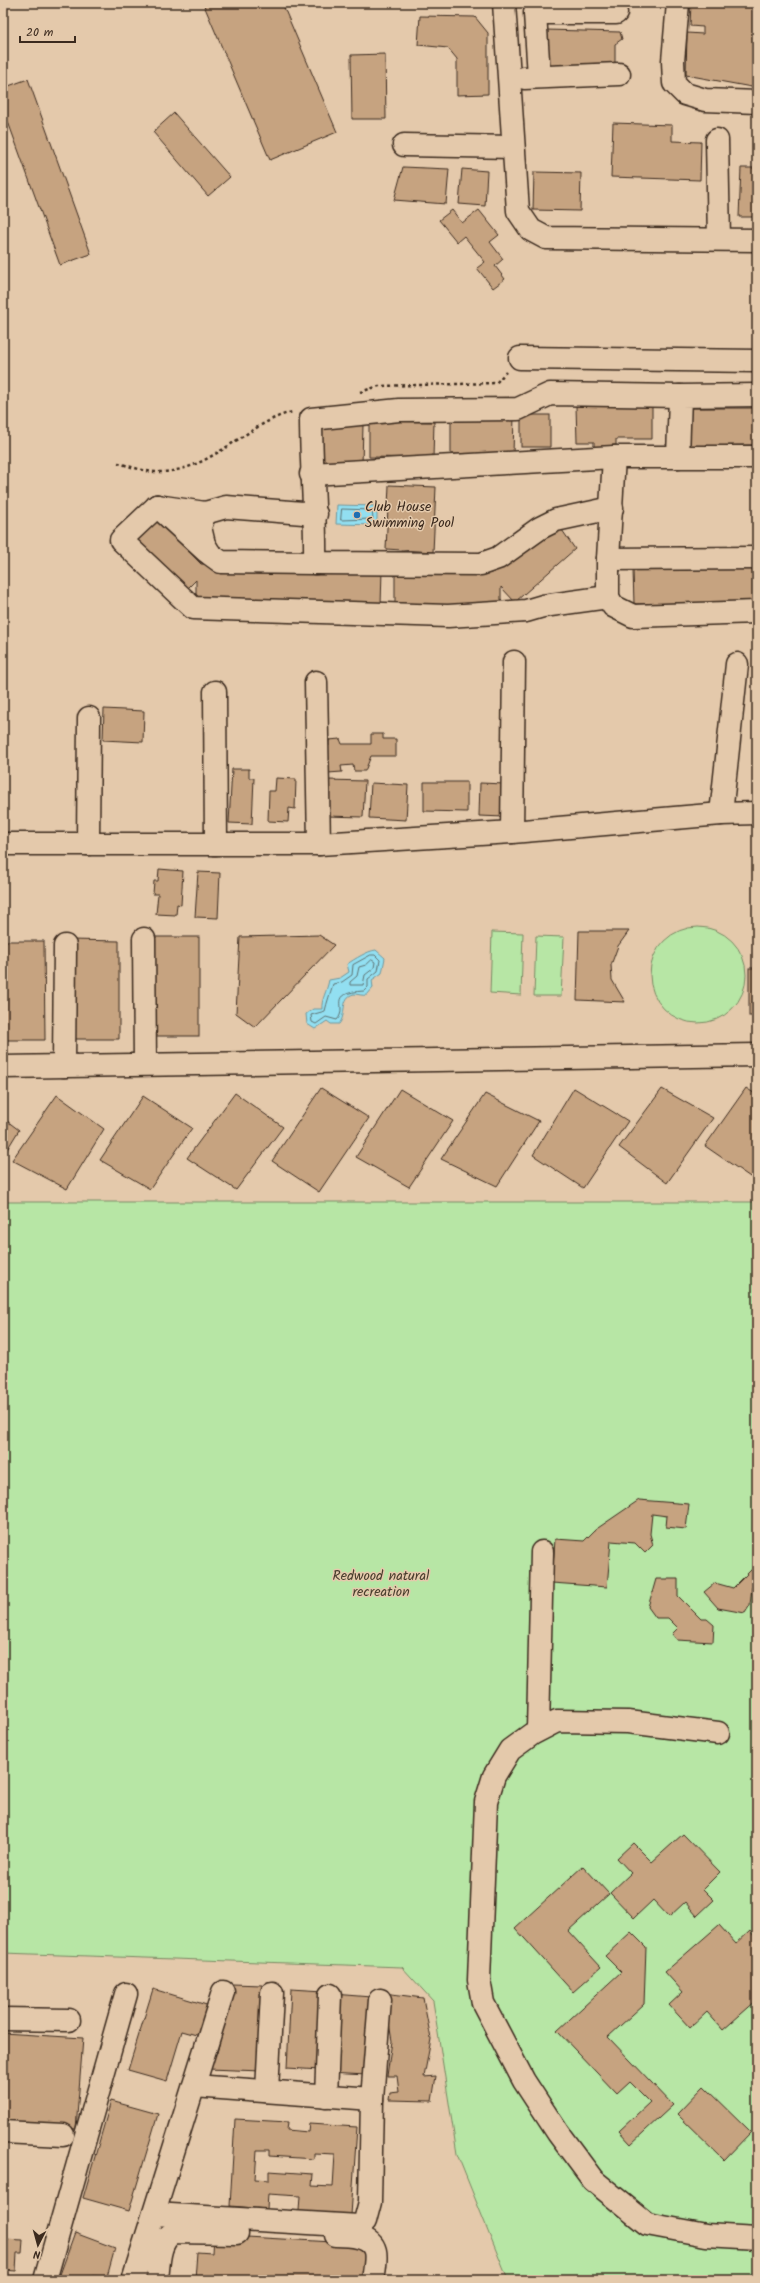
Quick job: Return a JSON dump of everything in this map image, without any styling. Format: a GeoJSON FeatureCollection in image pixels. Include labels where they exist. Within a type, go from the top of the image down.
{"type":"FeatureCollection","features":[{"type":"Feature","properties":{"kind":"street"},"geometry":{"type":"LineString","coordinates":[[504,3],[518,211],[531,230],[546,238],[757,240]]}},
{"type":"Feature","properties":{"kind":"street"},"geometry":{"type":"LineString","coordinates":[[678,3],[673,61],[674,83],[685,94],[705,100],[757,102]]}},
{"type":"Feature","properties":{"kind":"street"},"geometry":{"type":"LineString","coordinates":[[539,76],[536,13],[616,13]]}},
{"type":"Feature","properties":{"kind":"street"},"geometry":{"type":"LineString","coordinates":[[509,79],[539,76],[619,74]]}},
{"type":"Feature","properties":{"kind":"street"},"geometry":{"type":"LineString","coordinates":[[717,140],[719,239]]}},
{"type":"Feature","properties":{"kind":"street"},"geometry":{"type":"LineString","coordinates":[[404,145],[514,147]]}},
{"type":"Feature","properties":{"kind":"street"},"geometry":{"type":"LineString","coordinates":[[520,358],[757,361]]}},
{"type":"Feature","properties":{"kind":"street"},"geometry":{"type":"LineString","coordinates":[[672,360],[676,395],[678,457]]}},
{"type":"Feature","properties":{"kind":"street"},"geometry":{"type":"LineString","coordinates":[[314,563],[316,514],[311,474],[311,418],[399,410],[518,409],[550,394],[757,395]]}},
{"type":"Feature","properties":{"kind":"street"},"geometry":{"type":"LineString","coordinates":[[311,474],[614,457],[757,457]]}},
{"type":"Feature","properties":{"kind":"street"},"geometry":{"type":"LineString","coordinates":[[614,457],[608,559],[608,597],[613,606],[633,616],[757,612]]}},
{"type":"Feature","properties":{"kind":"street"},"geometry":{"type":"LineString","coordinates":[[156,506],[205,513],[226,507],[316,514]]}},
{"type":"Feature","properties":{"kind":"street"},"geometry":{"type":"LineString","coordinates":[[156,506],[221,562],[481,564],[498,558],[540,528],[556,520],[612,508]]}},
{"type":"Feature","properties":{"kind":"street"},"geometry":{"type":"LineString","coordinates":[[156,506],[121,540],[193,608],[448,616],[526,611],[543,606],[608,597]]}},
{"type":"Feature","properties":{"kind":"street"},"geometry":{"type":"LineString","coordinates":[[205,513],[200,528],[204,544],[209,553]]}},
{"type":"Feature","properties":{"kind":"street"},"geometry":{"type":"LineString","coordinates":[[608,559],[757,558]]}},
{"type":"Feature","properties":{"kind":"street"},"geometry":{"type":"LineString","coordinates":[[512,832],[514,662]]}},
{"type":"Feature","properties":{"kind":"street"},"geometry":{"type":"LineString","coordinates":[[721,814],[737,664]]}},
{"type":"Feature","properties":{"kind":"street"},"geometry":{"type":"LineString","coordinates":[[316,682],[319,844]]}},
{"type":"Feature","properties":{"kind":"street"},"geometry":{"type":"LineString","coordinates":[[215,692],[216,844]]}},
{"type":"Feature","properties":{"kind":"street"},"geometry":{"type":"LineString","coordinates":[[88,844],[89,718]]}},
{"type":"Feature","properties":{"kind":"street"},"geometry":{"type":"LineString","coordinates":[[3,844],[319,844],[512,832],[721,814],[757,813]]}},
{"type":"Feature","properties":{"kind":"street"},"geometry":{"type":"LineString","coordinates":[[144,938],[145,1064]]}},
{"type":"Feature","properties":{"kind":"street"},"geometry":{"type":"LineString","coordinates":[[64,1066],[65,946]]}},
{"type":"Feature","properties":{"kind":"street"},"geometry":{"type":"LineString","coordinates":[[3,1067],[757,1055]]}},
{"type":"Feature","properties":{"kind":"street"},"geometry":{"type":"LineString","coordinates":[[538,1730],[542,1552]]}},
{"type":"Feature","properties":{"kind":"street"},"geometry":{"type":"LineString","coordinates":[[718,1733],[628,1722],[557,1722],[538,1730],[510,1750],[494,1776],[486,1802],[479,1980],[483,2003],[524,2080],[558,2133],[593,2180],[647,2224],[706,2235],[757,2238]]}},
{"type":"Feature","properties":{"kind":"street"},"geometry":{"type":"LineString","coordinates":[[133,2280],[223,1992]]}},
{"type":"Feature","properties":{"kind":"street"},"geometry":{"type":"LineString","coordinates":[[267,2091],[272,1993]]}},
{"type":"Feature","properties":{"kind":"street"},"geometry":{"type":"LineString","coordinates":[[45,2280],[126,1994]]}},
{"type":"Feature","properties":{"kind":"street"},"geometry":{"type":"LineString","coordinates":[[326,2096],[330,1995]]}},
{"type":"Feature","properties":{"kind":"street"},"geometry":{"type":"LineString","coordinates":[[154,2214],[359,2226],[365,2221],[370,2202],[372,2099],[380,2000]]}},
{"type":"Feature","properties":{"kind":"street"},"geometry":{"type":"LineString","coordinates":[[3,2019],[69,2020]]}},
{"type":"Feature","properties":{"kind":"street"},"geometry":{"type":"LineString","coordinates":[[194,2086],[372,2099]]}},
{"type":"Feature","properties":{"kind":"street"},"geometry":{"type":"LineString","coordinates":[[3,2132],[63,2135]]}},
{"type":"Feature","properties":{"kind":"street"},"geometry":{"type":"LineString","coordinates":[[157,2280],[163,2243],[167,2236],[174,2232],[352,2235],[364,2239],[375,2251],[373,2280]]}},
{"type":"Feature","properties":{"kind":"green space"},"geometry":{"type":"Polygon","coordinates":[[[689,927],[707,927],[717,930],[725,935],[738,948],[743,956],[746,966],[746,984],[743,994],[732,1009],[725,1015],[717,1020],[707,1023],[689,1023],[679,1020],[671,1015],[658,1002],[653,994],[650,984],[650,966],[653,956],[658,948],[671,935],[679,930],[689,927]]]}},
{"type":"Feature","properties":{"kind":"green space"},"geometry":{"type":"Polygon","coordinates":[[[492,932],[523,933],[521,995],[490,993],[492,932]]]}},
{"type":"Feature","properties":{"kind":"green space"},"geometry":{"type":"Polygon","coordinates":[[[536,936],[564,937],[561,996],[534,996],[536,936]]]}},
{"type":"Feature","properties":{"kind":"green space","name":"Redwood natural recreation"},"geometry":{"type":"Polygon","coordinates":[[[3,1202],[757,1202],[757,2280],[508,2280],[457,2154],[433,2001],[402,1967],[3,1953],[3,1202]]]}},
{"type":"Feature","properties":{"kind":"water","name":"Club House Swimming Pool"},"geometry":{"type":"Polygon","coordinates":[[[337,505],[377,506],[377,525],[336,524],[337,505]]]}},
{"type":"Feature","properties":{"kind":"water"},"geometry":{"type":"Polygon","coordinates":[[[376,950],[385,958],[382,973],[372,980],[373,988],[367,995],[354,994],[347,999],[345,1002],[343,1016],[339,1024],[331,1024],[327,1021],[315,1029],[307,1024],[306,1014],[313,1009],[322,1009],[322,1002],[329,980],[340,978],[349,972],[347,964],[376,950]]]}},
{"type":"Feature","properties":{"kind":"building"},"geometry":{"type":"Polygon","coordinates":[[[203,3],[282,3],[337,132],[270,160],[203,3]]]}},
{"type":"Feature","properties":{"kind":"building"},"geometry":{"type":"Polygon","coordinates":[[[691,3],[757,3],[757,88],[686,75],[687,33],[703,34],[703,27],[690,26],[691,3]]]}},
{"type":"Feature","properties":{"kind":"building"},"geometry":{"type":"Polygon","coordinates":[[[420,16],[475,17],[488,33],[488,94],[457,95],[457,59],[448,48],[418,45],[420,16]]]}},
{"type":"Feature","properties":{"kind":"building"},"geometry":{"type":"Polygon","coordinates":[[[546,30],[620,32],[622,39],[615,44],[615,70],[547,73],[546,30]]]}},
{"type":"Feature","properties":{"kind":"building"},"geometry":{"type":"Polygon","coordinates":[[[385,54],[386,119],[352,119],[351,55],[385,54]]]}},
{"type":"Feature","properties":{"kind":"building"},"geometry":{"type":"Polygon","coordinates":[[[28,79],[91,254],[60,265],[3,108],[3,88],[28,79]]]}},
{"type":"Feature","properties":{"kind":"building"},"geometry":{"type":"Polygon","coordinates":[[[174,113],[230,177],[208,196],[153,132],[174,113]]]}},
{"type":"Feature","properties":{"kind":"building"},"geometry":{"type":"Polygon","coordinates":[[[613,123],[672,125],[672,141],[701,142],[700,180],[611,177],[613,123]]]}},
{"type":"Feature","properties":{"kind":"building"},"geometry":{"type":"Polygon","coordinates":[[[403,167],[449,169],[446,204],[394,200],[403,167]]]}},
{"type":"Feature","properties":{"kind":"building"},"geometry":{"type":"Polygon","coordinates":[[[741,168],[757,168],[757,217],[739,217],[741,168]]]}},
{"type":"Feature","properties":{"kind":"building"},"geometry":{"type":"Polygon","coordinates":[[[462,169],[487,171],[485,206],[459,204],[462,169]]]}},
{"type":"Feature","properties":{"kind":"building"},"geometry":{"type":"Polygon","coordinates":[[[534,172],[581,173],[580,211],[533,210],[534,172]]]}},
{"type":"Feature","properties":{"kind":"building"},"geometry":{"type":"Polygon","coordinates":[[[452,210],[462,223],[479,210],[499,235],[490,242],[503,259],[495,266],[505,279],[493,288],[477,268],[485,262],[464,236],[457,242],[439,220],[452,210]]]}},
{"type":"Feature","properties":{"kind":"building"},"geometry":{"type":"Polygon","coordinates":[[[576,406],[652,406],[652,439],[616,439],[616,446],[594,447],[594,442],[577,442],[576,406]]]}},
{"type":"Feature","properties":{"kind":"building"},"geometry":{"type":"Polygon","coordinates":[[[690,408],[757,408],[757,445],[690,446],[690,408]]]}},
{"type":"Feature","properties":{"kind":"building"},"geometry":{"type":"Polygon","coordinates":[[[451,414],[514,415],[513,455],[451,454],[451,414]]]}},
{"type":"Feature","properties":{"kind":"building"},"geometry":{"type":"Polygon","coordinates":[[[521,415],[550,415],[550,447],[521,447],[521,415]]]}},
{"type":"Feature","properties":{"kind":"building"},"geometry":{"type":"Polygon","coordinates":[[[369,421],[434,422],[433,458],[369,457],[369,421]]]}},
{"type":"Feature","properties":{"kind":"building"},"geometry":{"type":"Polygon","coordinates":[[[314,424],[363,424],[362,465],[313,464],[314,424]]]}},
{"type":"Feature","properties":{"kind":"building"},"geometry":{"type":"Polygon","coordinates":[[[389,485],[436,487],[433,552],[386,549],[389,485]]]}},
{"type":"Feature","properties":{"kind":"building"},"geometry":{"type":"Polygon","coordinates":[[[152,513],[201,564],[382,570],[381,605],[196,598],[196,580],[181,595],[126,538],[152,513]]]}},
{"type":"Feature","properties":{"kind":"building"},"geometry":{"type":"Polygon","coordinates":[[[558,524],[575,549],[515,602],[501,587],[501,610],[395,609],[395,573],[491,573],[558,524]]]}},
{"type":"Feature","properties":{"kind":"building"},"geometry":{"type":"Polygon","coordinates":[[[757,568],[757,602],[634,604],[633,570],[757,568]]]}},
{"type":"Feature","properties":{"kind":"building"},"geometry":{"type":"Polygon","coordinates":[[[104,709],[144,711],[143,742],[103,740],[104,709]]]}},
{"type":"Feature","properties":{"kind":"building"},"geometry":{"type":"Polygon","coordinates":[[[371,734],[383,734],[383,739],[396,739],[396,756],[371,756],[365,771],[354,771],[353,765],[341,766],[342,772],[328,773],[321,746],[329,746],[329,740],[340,739],[342,744],[371,744],[371,734]]]}},
{"type":"Feature","properties":{"kind":"building"},"geometry":{"type":"Polygon","coordinates":[[[232,769],[249,769],[249,778],[254,778],[252,824],[229,823],[232,769]]]}},
{"type":"Feature","properties":{"kind":"building"},"geometry":{"type":"Polygon","coordinates":[[[276,778],[296,779],[295,809],[289,808],[288,822],[268,821],[269,791],[275,791],[276,778]]]}},
{"type":"Feature","properties":{"kind":"building"},"geometry":{"type":"Polygon","coordinates":[[[328,780],[365,781],[363,817],[326,816],[328,780]]]}},
{"type":"Feature","properties":{"kind":"building"},"geometry":{"type":"Polygon","coordinates":[[[424,782],[467,782],[467,812],[424,811],[424,782]]]}},
{"type":"Feature","properties":{"kind":"building"},"geometry":{"type":"Polygon","coordinates":[[[371,783],[408,785],[406,820],[369,818],[371,783]]]}},
{"type":"Feature","properties":{"kind":"building"},"geometry":{"type":"Polygon","coordinates":[[[480,783],[505,784],[504,817],[479,816],[480,783]]]}},
{"type":"Feature","properties":{"kind":"building"},"geometry":{"type":"Polygon","coordinates":[[[159,869],[183,871],[181,905],[177,904],[176,915],[156,914],[158,894],[153,894],[154,881],[158,881],[159,869]]]}},
{"type":"Feature","properties":{"kind":"building"},"geometry":{"type":"Polygon","coordinates":[[[198,872],[220,873],[218,918],[195,917],[198,872]]]}},
{"type":"Feature","properties":{"kind":"building"},"geometry":{"type":"Polygon","coordinates":[[[579,931],[629,931],[618,946],[611,965],[612,980],[625,1002],[577,1000],[579,931]]]}},
{"type":"Feature","properties":{"kind":"building"},"geometry":{"type":"Polygon","coordinates":[[[319,935],[334,945],[255,1027],[236,1013],[240,937],[319,935]]]}},
{"type":"Feature","properties":{"kind":"building"},"geometry":{"type":"Polygon","coordinates":[[[150,937],[199,937],[199,1036],[150,1036],[150,937]]]}},
{"type":"Feature","properties":{"kind":"building"},"geometry":{"type":"Polygon","coordinates":[[[71,940],[119,941],[119,1039],[71,1039],[71,940]]]}},
{"type":"Feature","properties":{"kind":"building"},"geometry":{"type":"Polygon","coordinates":[[[3,941],[44,941],[45,1040],[3,1040],[3,941]]]}},
{"type":"Feature","properties":{"kind":"building"},"geometry":{"type":"Polygon","coordinates":[[[749,968],[757,968],[757,1016],[749,1016],[749,968]]]}},
{"type":"Feature","properties":{"kind":"building"},"geometry":{"type":"Polygon","coordinates":[[[321,1088],[369,1118],[319,1192],[272,1161],[321,1088]]]}},
{"type":"Feature","properties":{"kind":"building"},"geometry":{"type":"Polygon","coordinates":[[[574,1088],[628,1121],[583,1188],[533,1155],[574,1088]]]}},
{"type":"Feature","properties":{"kind":"building"},"geometry":{"type":"Polygon","coordinates":[[[746,1088],[757,1095],[756,1181],[705,1146],[746,1088]]]}},
{"type":"Feature","properties":{"kind":"building"},"geometry":{"type":"Polygon","coordinates":[[[400,1089],[453,1121],[409,1187],[356,1157],[400,1089]]]}},
{"type":"Feature","properties":{"kind":"building"},"geometry":{"type":"Polygon","coordinates":[[[662,1089],[713,1118],[667,1183],[619,1147],[662,1089]]]}},
{"type":"Feature","properties":{"kind":"building"},"geometry":{"type":"Polygon","coordinates":[[[235,1093],[283,1127],[236,1190],[187,1158],[235,1093]]]}},
{"type":"Feature","properties":{"kind":"building"},"geometry":{"type":"Polygon","coordinates":[[[485,1094],[539,1121],[497,1186],[441,1159],[485,1094]]]}},
{"type":"Feature","properties":{"kind":"building"},"geometry":{"type":"Polygon","coordinates":[[[57,1095],[104,1129],[67,1189],[12,1160],[57,1095]]]}},
{"type":"Feature","properties":{"kind":"building"},"geometry":{"type":"Polygon","coordinates":[[[143,1096],[192,1128],[150,1189],[100,1160],[143,1096]]]}},
{"type":"Feature","properties":{"kind":"building"},"geometry":{"type":"Polygon","coordinates":[[[3,1118],[19,1130],[3,1156],[3,1118]]]}},
{"type":"Feature","properties":{"kind":"building"},"geometry":{"type":"Polygon","coordinates":[[[639,1500],[689,1504],[686,1529],[666,1527],[667,1516],[652,1514],[650,1534],[653,1545],[645,1553],[635,1543],[611,1541],[607,1587],[552,1583],[555,1539],[584,1541],[595,1530],[639,1500]]]}},
{"type":"Feature","properties":{"kind":"building"},"geometry":{"type":"Polygon","coordinates":[[[756,1550],[757,1587],[752,1587],[750,1605],[745,1613],[718,1608],[704,1592],[715,1583],[733,1588],[754,1567],[756,1550]]]}},
{"type":"Feature","properties":{"kind":"building"},"geometry":{"type":"Polygon","coordinates":[[[656,1579],[678,1579],[678,1596],[701,1619],[707,1619],[714,1625],[713,1642],[677,1640],[672,1634],[678,1628],[668,1618],[656,1618],[648,1607],[656,1579]]]}},
{"type":"Feature","properties":{"kind":"building"},"geometry":{"type":"Polygon","coordinates":[[[683,1834],[720,1872],[703,1889],[714,1900],[697,1916],[685,1902],[669,1917],[653,1900],[634,1918],[610,1893],[631,1873],[617,1858],[633,1843],[652,1862],[683,1834]]]}},
{"type":"Feature","properties":{"kind":"building"},"geometry":{"type":"Polygon","coordinates":[[[583,1866],[609,1894],[568,1931],[601,1967],[573,1992],[515,1928],[583,1866]]]}},
{"type":"Feature","properties":{"kind":"building"},"geometry":{"type":"Polygon","coordinates":[[[719,1925],[736,1944],[750,1931],[757,1939],[757,1958],[754,1960],[757,1964],[757,2000],[723,2030],[707,2012],[690,2028],[669,2005],[683,1992],[665,1972],[719,1925]]]}},
{"type":"Feature","properties":{"kind":"building"},"geometry":{"type":"Polygon","coordinates":[[[631,1932],[646,1947],[644,2004],[608,2037],[673,2105],[631,2144],[619,2131],[650,2102],[630,2082],[617,2094],[557,2031],[621,1972],[605,1956],[631,1932]]]}},
{"type":"Feature","properties":{"kind":"building"},"geometry":{"type":"Polygon","coordinates":[[[232,1984],[262,1985],[264,2034],[259,2034],[258,2050],[263,2050],[262,2071],[208,2069],[208,2055],[217,2053],[222,2032],[215,2033],[232,1984]]]}},
{"type":"Feature","properties":{"kind":"building"},"geometry":{"type":"Polygon","coordinates":[[[153,1989],[210,2006],[200,2036],[182,2031],[167,2081],[128,2070],[153,1989]]]}},
{"type":"Feature","properties":{"kind":"building"},"geometry":{"type":"Polygon","coordinates":[[[291,1989],[324,1991],[320,2070],[287,2068],[291,1989]]]}},
{"type":"Feature","properties":{"kind":"building"},"geometry":{"type":"Polygon","coordinates":[[[384,1993],[423,1998],[431,2039],[424,2077],[436,2076],[432,2101],[389,2100],[390,2093],[399,2092],[397,2076],[387,2076],[392,2041],[384,1993]]]}},
{"type":"Feature","properties":{"kind":"building"},"geometry":{"type":"Polygon","coordinates":[[[333,1994],[371,1997],[367,2075],[328,2073],[333,1994]]]}},
{"type":"Feature","properties":{"kind":"building"},"geometry":{"type":"Polygon","coordinates":[[[3,2033],[83,2038],[76,2129],[3,2124],[3,2033]]]}},
{"type":"Feature","properties":{"kind":"building"},"geometry":{"type":"Polygon","coordinates":[[[704,2086],[751,2132],[724,2160],[677,2114],[704,2086]]]}},
{"type":"Feature","properties":{"kind":"building"},"geometry":{"type":"Polygon","coordinates":[[[111,2101],[158,2114],[129,2211],[83,2198],[111,2101]]]}},
{"type":"Feature","properties":{"kind":"building"},"geometry":{"type":"Polygon","coordinates":[[[235,2119],[288,2122],[287,2130],[308,2132],[309,2124],[357,2127],[351,2215],[299,2211],[300,2196],[268,2194],[267,2209],[230,2206],[235,2119]],[[257,2150],[255,2179],[269,2180],[269,2171],[313,2174],[312,2186],[333,2187],[335,2154],[314,2153],[314,2159],[269,2156],[269,2150],[257,2150]]]}},
{"type":"Feature","properties":{"kind":"building"},"geometry":{"type":"Polygon","coordinates":[[[75,2233],[115,2248],[107,2277],[92,2276],[89,2280],[58,2280],[75,2233]]]}},
{"type":"Feature","properties":{"kind":"building"},"geometry":{"type":"Polygon","coordinates":[[[213,2235],[366,2244],[363,2280],[195,2280],[197,2252],[212,2253],[213,2235]]]}},
{"type":"Feature","properties":{"kind":"building"},"geometry":{"type":"Polygon","coordinates":[[[3,2239],[23,2240],[22,2253],[17,2253],[16,2271],[3,2270],[3,2239]]]}},
{"type":"Feature","properties":{"kind":"place","name":"Club House Swimming Pool"},"geometry":{"type":"Point","coordinates":[357,515]}}]}
